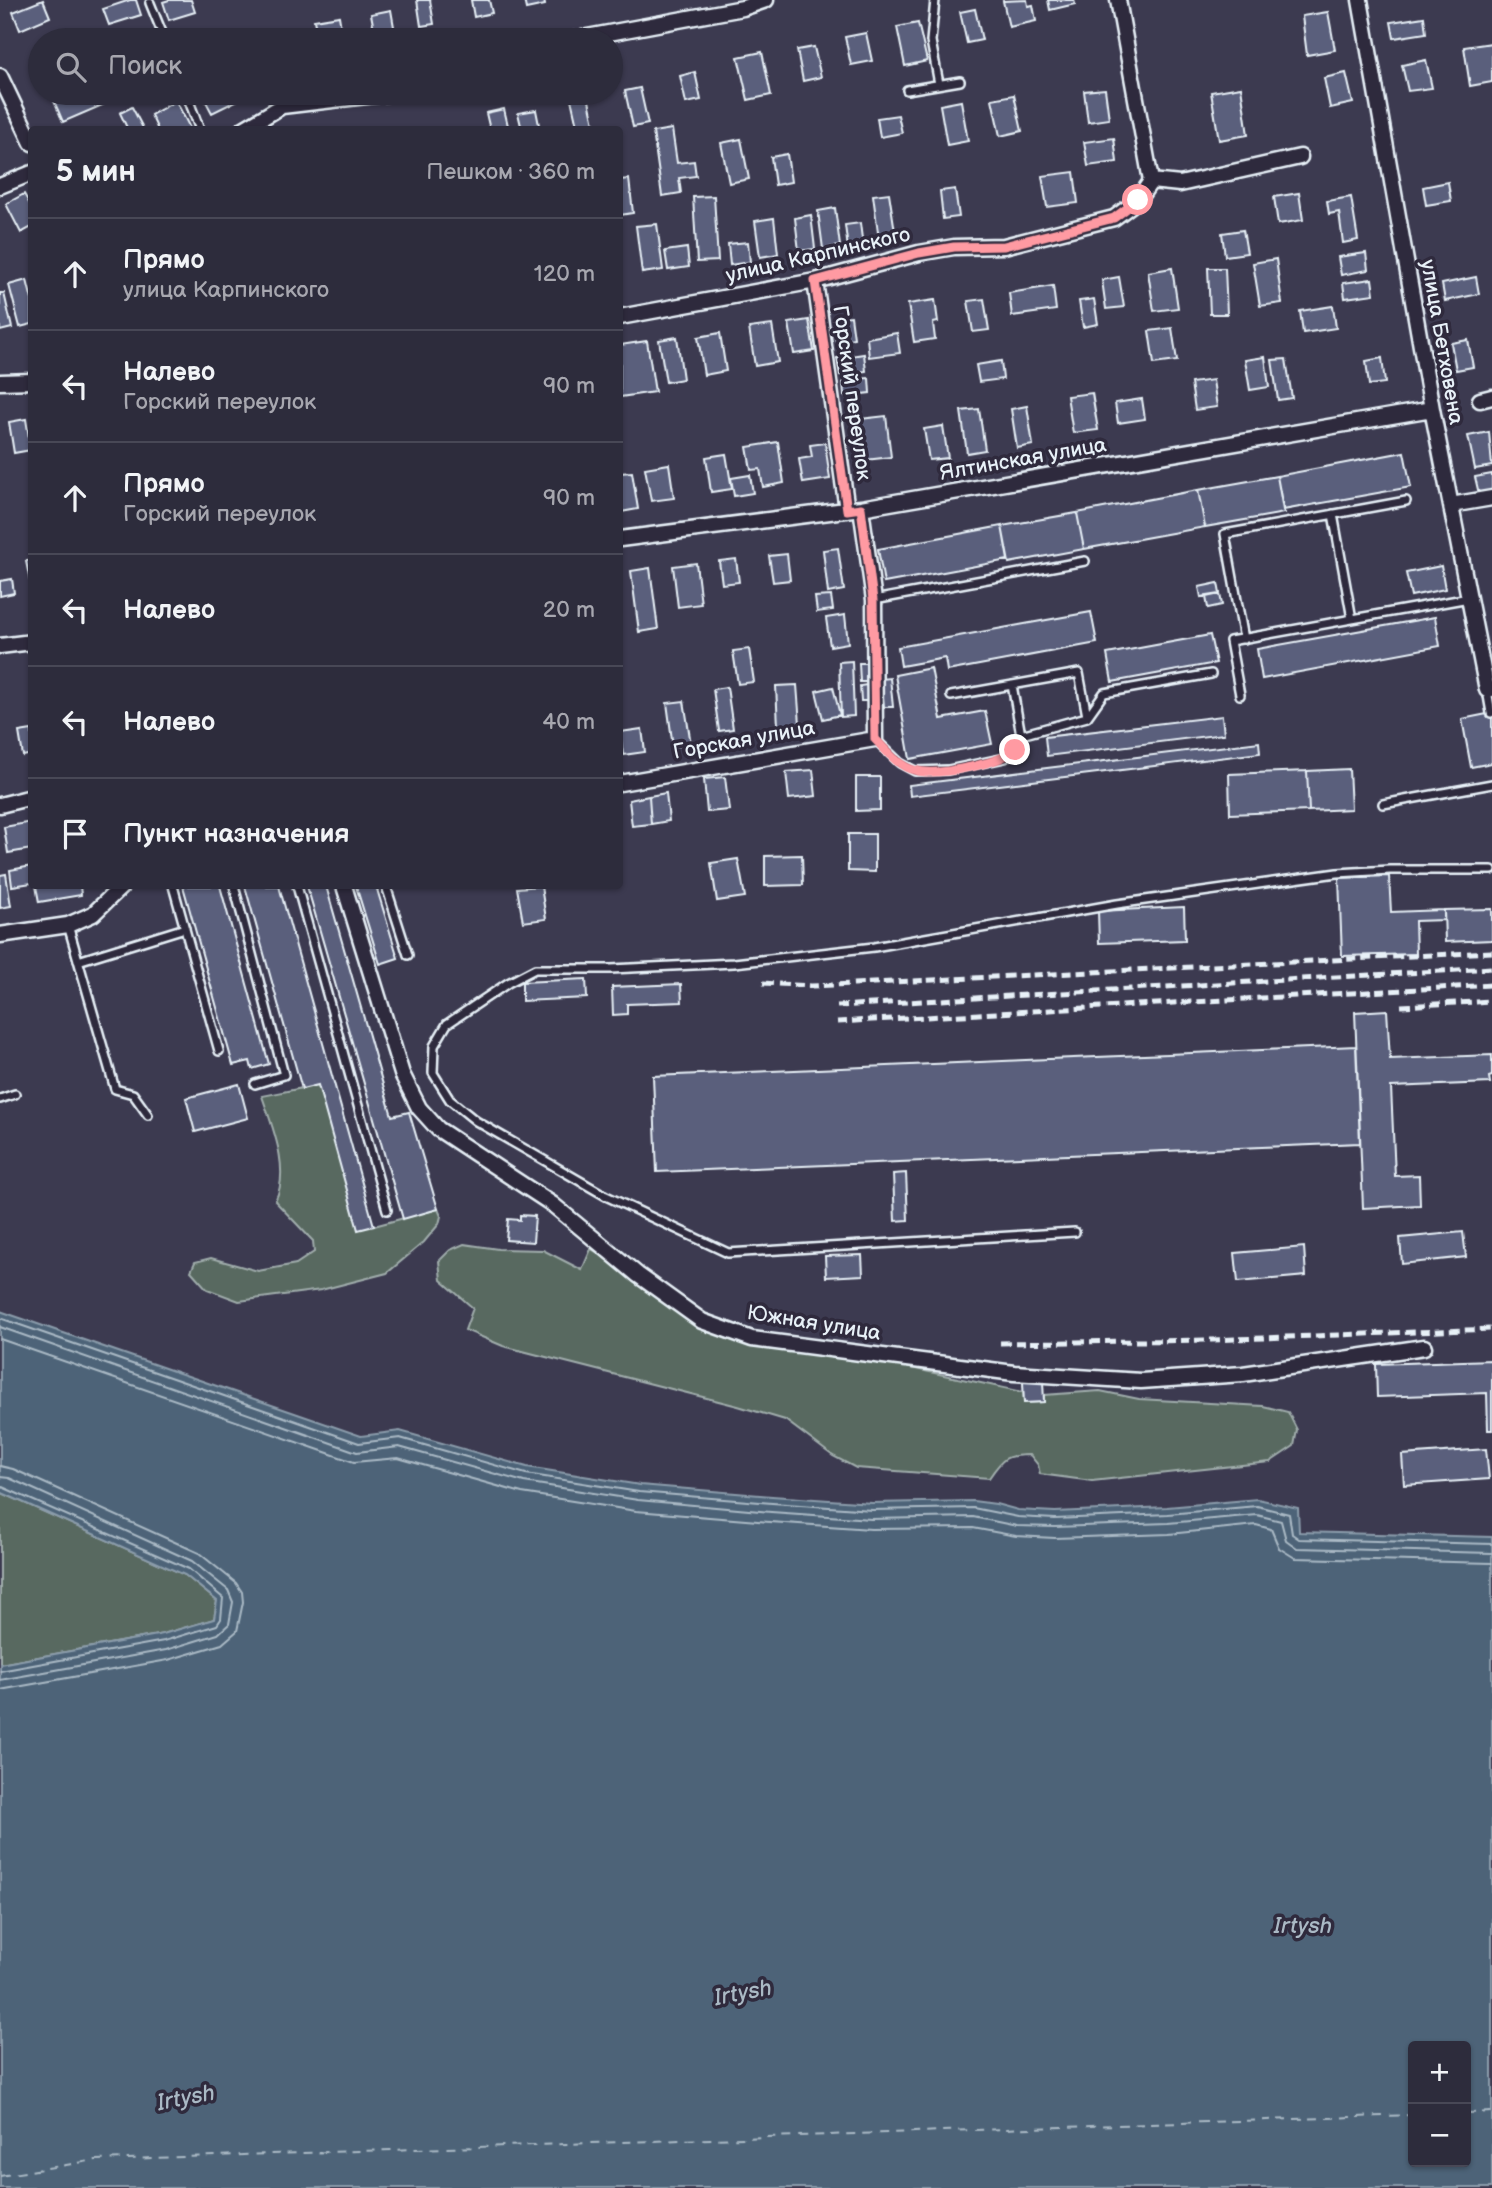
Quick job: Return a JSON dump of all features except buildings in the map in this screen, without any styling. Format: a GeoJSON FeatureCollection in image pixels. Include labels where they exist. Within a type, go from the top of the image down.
{"type":"FeatureCollection","features":[{"type":"Feature","properties":{"kind":"street"},"geometry":{"type":"LineString","coordinates":[[623,30],[743,8],[766,0]]}},
{"type":"Feature","properties":{"kind":"street"},"geometry":{"type":"LineString","coordinates":[[1118,0],[1151,181],[1180,184],[1300,156]]}},
{"type":"Feature","properties":{"kind":"street","name":"улица Бетховена"},"geometry":{"type":"LineString","coordinates":[[1360,0],[1432,409],[1490,690]]}},
{"type":"Feature","properties":{"kind":"street"},"geometry":{"type":"LineString","coordinates":[[0,76],[28,135]]}},
{"type":"Feature","properties":{"kind":"street"},"geometry":{"type":"LineString","coordinates":[[249,126],[282,106],[290,105]]}},
{"type":"Feature","properties":{"kind":"street"},"geometry":{"type":"LineString","coordinates":[[0,186],[28,175]]}},
{"type":"Feature","properties":{"kind":"street","name":"улица Карпинского"},"geometry":{"type":"LineString","coordinates":[[623,316],[815,281],[919,253],[954,247],[1004,246],[1114,218],[1138,200],[1151,181]]}},
{"type":"Feature","properties":{"kind":"street","name":"Горский переулок"},"geometry":{"type":"LineString","coordinates":[[815,281],[854,509],[873,600],[875,739]]}},
{"type":"Feature","properties":{"kind":"street"},"geometry":{"type":"LineString","coordinates":[[0,382],[28,381]]}},
{"type":"Feature","properties":{"kind":"street","name":"Ялтинская улица"},"geometry":{"type":"LineString","coordinates":[[623,539],[854,509],[1432,409]]}},
{"type":"Feature","properties":{"kind":"street"},"geometry":{"type":"LineString","coordinates":[[1451,505],[1492,498]]}},
{"type":"Feature","properties":{"kind":"street"},"geometry":{"type":"LineString","coordinates":[[0,646],[28,642]]}},
{"type":"Feature","properties":{"kind":"street","name":"Горская улица"},"geometry":{"type":"LineString","coordinates":[[623,782],[875,739]]}},
{"type":"Feature","properties":{"kind":"street"},"geometry":{"type":"LineString","coordinates":[[0,805],[28,798]]}},
{"type":"Feature","properties":{"kind":"street"},"geometry":{"type":"LineString","coordinates":[[0,935],[68,925],[93,914],[119,889]]}},
{"type":"Feature","properties":{"kind":"street","name":"Южная улица"},"geometry":{"type":"LineString","coordinates":[[345,889],[402,1074],[419,1108],[438,1129],[552,1204],[638,1276],[702,1321],[752,1339],[1014,1373],[1141,1381],[1243,1374],[1424,1347]]}},
{"type":"Feature","properties":{"kind":"lane"},"geometry":{"type":"LineString","coordinates":[[935,0],[931,41],[939,84]]}},
{"type":"Feature","properties":{"kind":"lane"},"geometry":{"type":"LineString","coordinates":[[150,3],[160,28]]}},
{"type":"Feature","properties":{"kind":"lane"},"geometry":{"type":"LineString","coordinates":[[907,90],[960,81]]}},
{"type":"Feature","properties":{"kind":"lane"},"geometry":{"type":"LineString","coordinates":[[191,105],[198,126]]}},
{"type":"Feature","properties":{"kind":"lane"},"geometry":{"type":"LineString","coordinates":[[1244,639],[1225,534],[1406,501]]}},
{"type":"Feature","properties":{"kind":"lane"},"geometry":{"type":"LineString","coordinates":[[1333,514],[1352,619]]}},
{"type":"Feature","properties":{"kind":"lane"},"geometry":{"type":"LineString","coordinates":[[873,600],[1085,561]]}},
{"type":"Feature","properties":{"kind":"lane"},"geometry":{"type":"LineString","coordinates":[[1240,695],[1230,641],[1470,597]]}},
{"type":"Feature","properties":{"kind":"lane"},"geometry":{"type":"LineString","coordinates":[[951,696],[1079,673],[1087,716]]}},
{"type":"Feature","properties":{"kind":"lane"},"geometry":{"type":"LineString","coordinates":[[1021,735],[1087,716],[1104,693],[1211,674]]}},
{"type":"Feature","properties":{"kind":"lane"},"geometry":{"type":"LineString","coordinates":[[875,739],[900,764],[915,771],[948,770],[1005,758],[1015,750],[1021,735],[1012,685]]}},
{"type":"Feature","properties":{"kind":"lane"},"geometry":{"type":"LineString","coordinates":[[1490,690],[1492,713]]}},
{"type":"Feature","properties":{"kind":"lane"},"geometry":{"type":"LineString","coordinates":[[1383,804],[1492,784]]}},
{"type":"Feature","properties":{"kind":"lane"},"geometry":{"type":"LineString","coordinates":[[1075,1232],[729,1253],[606,1196],[476,1121],[450,1100],[433,1073],[434,1046],[446,1024],[535,969],[611,969],[734,963],[874,947],[1117,904],[1324,875],[1390,870],[1492,870]]}},
{"type":"Feature","properties":{"kind":"lane"},"geometry":{"type":"LineString","coordinates":[[174,889],[219,1051]]}},
{"type":"Feature","properties":{"kind":"lane"},"geometry":{"type":"LineString","coordinates":[[235,889],[284,1075],[255,1084]]}},
{"type":"Feature","properties":{"kind":"lane"},"geometry":{"type":"LineString","coordinates":[[298,889],[387,1210]]}},
{"type":"Feature","properties":{"kind":"lane"},"geometry":{"type":"LineString","coordinates":[[387,889],[408,956]]}},
{"type":"Feature","properties":{"kind":"lane"},"geometry":{"type":"LineString","coordinates":[[68,925],[115,1089],[133,1094],[148,1115]]}},
{"type":"Feature","properties":{"kind":"lane"},"geometry":{"type":"LineString","coordinates":[[78,961],[185,928]]}},
{"type":"Feature","properties":{"kind":"lane"},"geometry":{"type":"LineString","coordinates":[[0,1099],[15,1094]]}},
{"type":"Feature","properties":{"kind":"green space"},"geometry":{"type":"Polygon","coordinates":[[[318,1085],[374,1226],[438,1209],[441,1216],[439,1224],[424,1242],[387,1273],[321,1290],[239,1301],[207,1289],[191,1271],[195,1262],[211,1258],[258,1271],[296,1264],[314,1252],[313,1241],[275,1201],[281,1176],[281,1162],[262,1096],[318,1085]]]}},
{"type":"Feature","properties":{"kind":"green space"},"geometry":{"type":"Polygon","coordinates":[[[464,1244],[498,1249],[543,1250],[582,1270],[591,1249],[614,1262],[707,1329],[752,1346],[869,1359],[1023,1392],[1024,1403],[1044,1402],[1044,1395],[1100,1391],[1139,1399],[1263,1406],[1288,1412],[1297,1430],[1294,1446],[1270,1462],[1092,1481],[1040,1474],[1038,1465],[1030,1455],[1006,1459],[989,1478],[856,1468],[833,1456],[785,1420],[503,1346],[465,1330],[473,1308],[441,1280],[439,1261],[450,1250],[464,1244]]]}},
{"type":"Feature","properties":{"kind":"green space"},"geometry":{"type":"Polygon","coordinates":[[[0,1492],[185,1575],[217,1601],[214,1619],[163,1634],[0,1664],[0,1492]]]}},
{"type":"Feature","properties":{"kind":"water","name":"Irtysh"},"geometry":{"type":"Polygon","coordinates":[[[0,1311],[361,1436],[400,1431],[527,1467],[640,1485],[872,1503],[973,1501],[1018,1510],[1055,1512],[1167,1507],[1258,1499],[1298,1508],[1299,1532],[1492,1537],[1492,2188],[0,2188],[0,1664],[163,1634],[214,1619],[217,1601],[185,1575],[0,1492],[0,1311]]]}},
{"type":"Feature","properties":{"kind":"ferry route"},"geometry":{"type":"LineString","coordinates":[[1471,2113],[1492,2112]]}},
{"type":"Feature","properties":{"kind":"ferry route"},"geometry":{"type":"LineString","coordinates":[[0,2176],[96,2160],[1408,2115]]}},
{"type":"Feature","properties":{"kind":"railway"},"geometry":{"type":"LineString","coordinates":[[763,983],[811,986],[1492,952]]}},
{"type":"Feature","properties":{"kind":"railway"},"geometry":{"type":"LineString","coordinates":[[837,1006],[1492,968]]}},
{"type":"Feature","properties":{"kind":"railway"},"geometry":{"type":"LineString","coordinates":[[837,1022],[1492,985]]}},
{"type":"Feature","properties":{"kind":"railway"},"geometry":{"type":"LineString","coordinates":[[1401,1006],[1492,1001]]}},
{"type":"Feature","properties":{"kind":"railway"},"geometry":{"type":"LineString","coordinates":[[1000,1343],[1211,1340],[1492,1329]]}},
{"type":"Feature","properties":{"kind":"route"},"geometry":{"type":"LineString","coordinates":[[1015,750],[1005,758],[992,762],[948,770],[915,771],[900,764],[875,739],[873,600],[861,508],[847,510],[815,281],[919,253],[954,247],[1004,246],[1114,218],[1138,200]]}}]}
